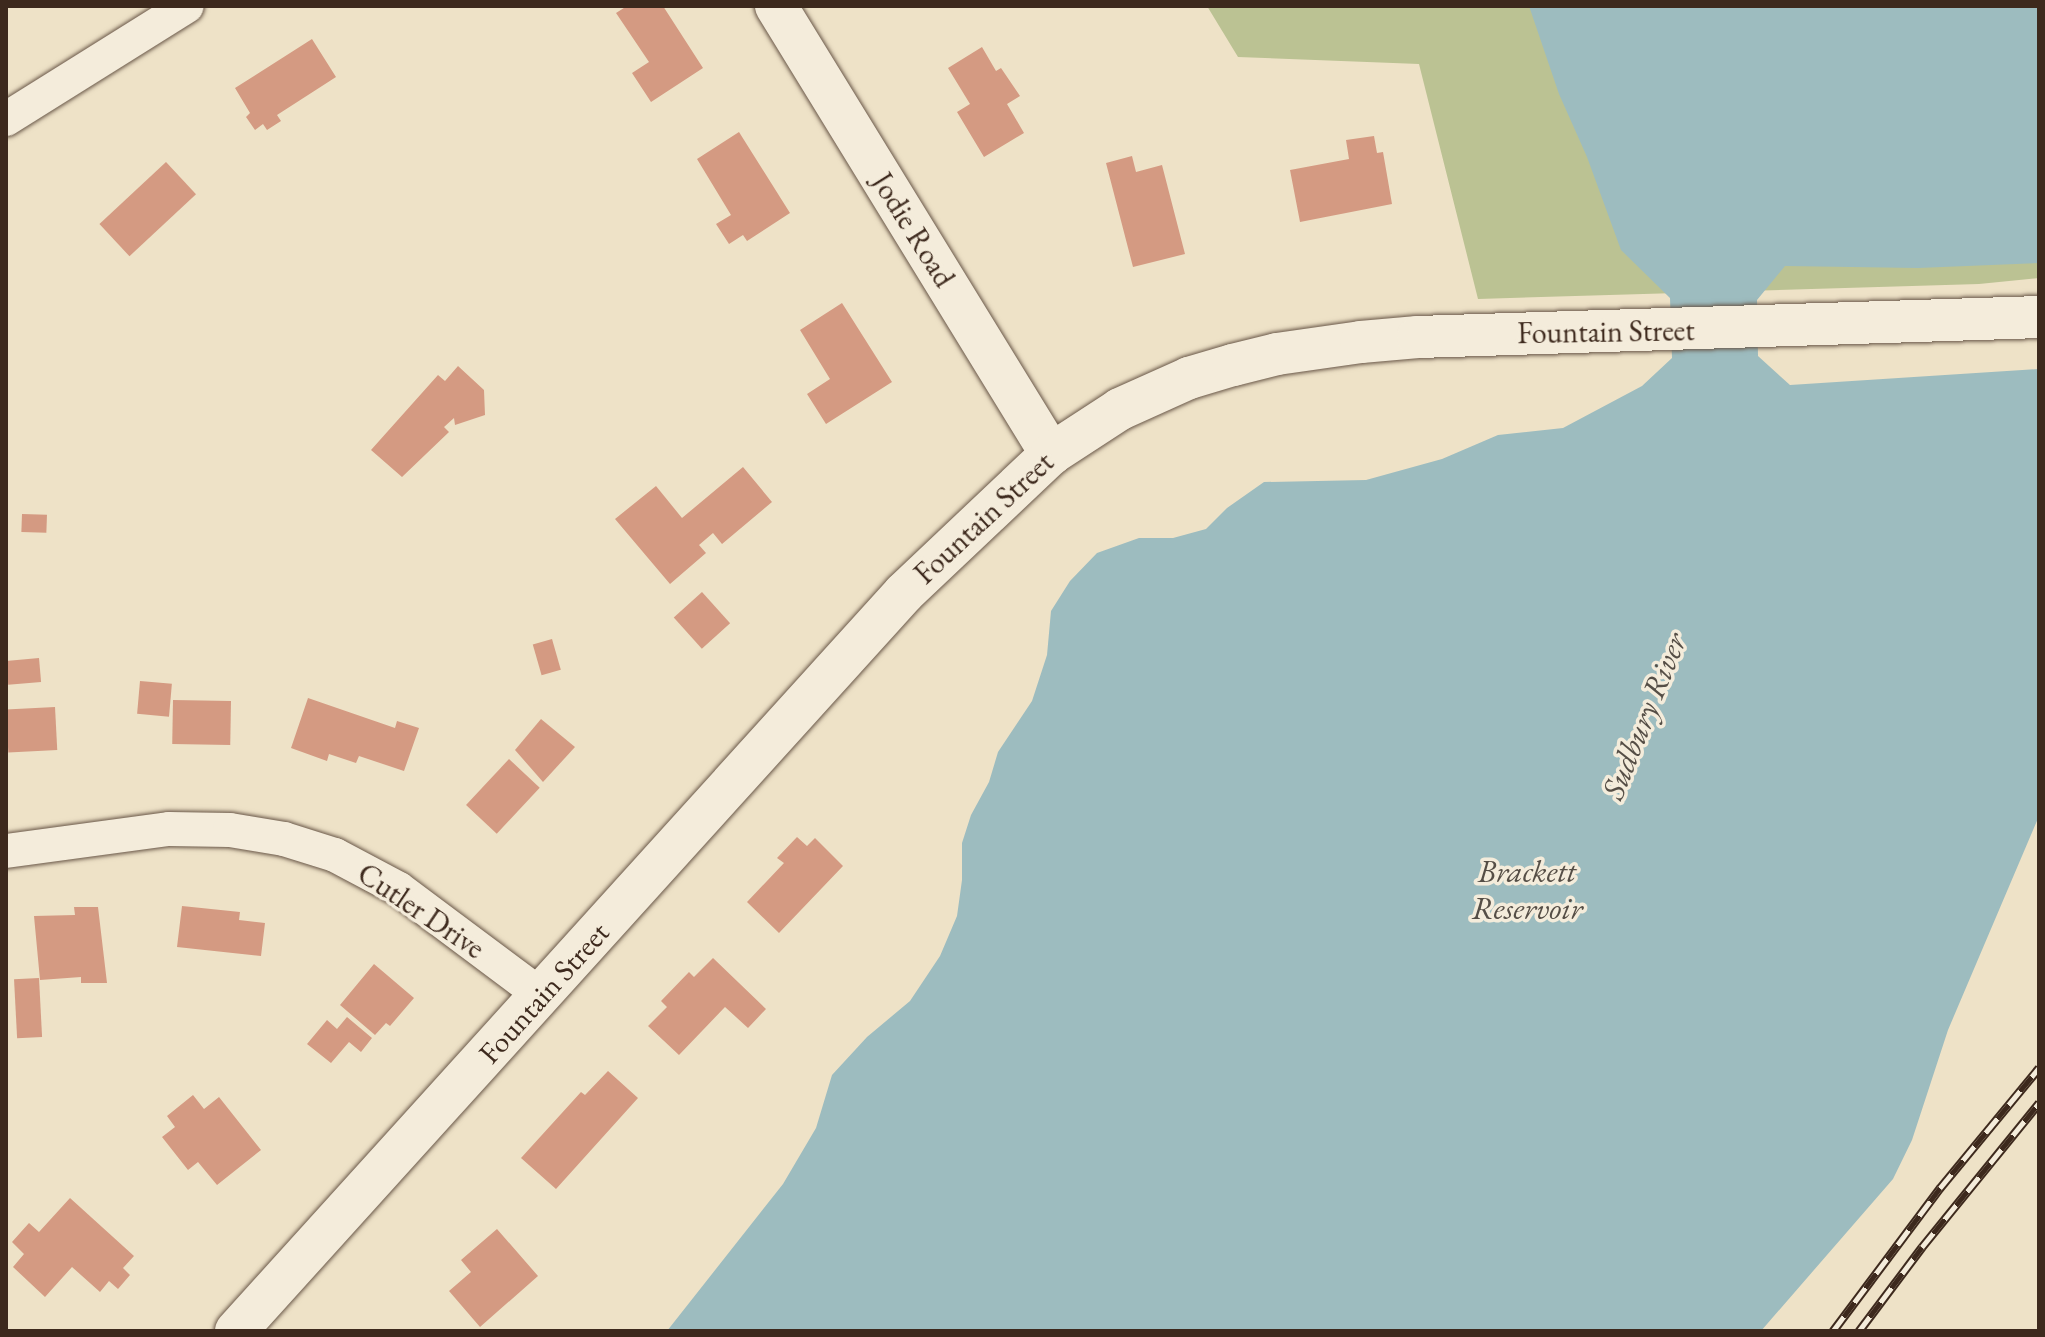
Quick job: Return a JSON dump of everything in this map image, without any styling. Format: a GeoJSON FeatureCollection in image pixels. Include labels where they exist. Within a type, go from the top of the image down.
{"type":"FeatureCollection","features":[{"type":"Feature","properties":{"kind":"street"},"geometry":{"type":"LineString","coordinates":[[6,119],[187,6]]}},
{"type":"Feature","properties":{"kind":"street","name":"Jodie Road"},"geometry":{"type":"LineString","coordinates":[[776,6],[1051,454]]}},
{"type":"Feature","properties":{"kind":"street","name":"Fountain Street"},"geometry":{"type":"LineString","coordinates":[[236,1331],[904,593],[1051,454],[1120,409],[1189,378],[1277,354],[1418,337],[1777,328],[2039,317]]}},
{"type":"Feature","properties":{"kind":"street","name":"Cutler Drive"},"geometry":{"type":"LineString","coordinates":[[6,851],[169,829],[230,830],[284,839],[335,855],[399,889],[542,996]]}},
{"type":"Feature","properties":{"kind":"green space"},"geometry":{"type":"Polygon","coordinates":[[[1207,6],[2039,6],[2039,278],[1979,284],[1478,299],[1419,64],[1238,57],[1207,6]]]}},
{"type":"Feature","properties":{"kind":"water","name":"Brackett Reservoir"},"geometry":{"type":"Polygon","coordinates":[[[1529,6],[2039,6],[2039,263],[1918,268],[1785,266],[1757,300],[1758,356],[1790,385],[2039,369],[2039,816],[1948,1030],[1912,1140],[1893,1179],[1761,1331],[667,1331],[783,1184],[816,1128],[832,1075],[867,1037],[910,1001],[940,956],[957,916],[962,880],[962,843],[971,815],[989,782],[998,752],[1032,701],[1047,655],[1051,611],[1070,581],[1097,553],[1139,538],[1173,538],[1206,529],[1227,508],[1264,482],[1366,480],[1442,459],[1498,435],[1563,428],[1642,386],[1672,358],[1670,298],[1621,250],[1587,157],[1559,94],[1529,6]]]}},
{"type":"Feature","properties":{"kind":"building"},"geometry":{"type":"Polygon","coordinates":[[[627,6],[663,6],[703,68],[651,102],[632,73],[649,62],[616,13],[627,6]]]}},
{"type":"Feature","properties":{"kind":"building"},"geometry":{"type":"Polygon","coordinates":[[[312,39],[336,77],[277,115],[281,121],[267,130],[263,124],[255,130],[246,117],[250,113],[235,88],[312,39]]]}},
{"type":"Feature","properties":{"kind":"building"},"geometry":{"type":"Polygon","coordinates":[[[982,47],[996,71],[1001,68],[1020,96],[1007,104],[1024,133],[984,157],[957,112],[970,104],[948,68],[982,47]]]}},
{"type":"Feature","properties":{"kind":"building"},"geometry":{"type":"Polygon","coordinates":[[[739,132],[790,213],[747,241],[743,235],[729,244],[716,224],[731,215],[697,159],[739,132]]]}},
{"type":"Feature","properties":{"kind":"building"},"geometry":{"type":"Polygon","coordinates":[[[1374,136],[1377,153],[1383,152],[1392,204],[1300,222],[1290,170],[1349,159],[1346,140],[1374,136]]]}},
{"type":"Feature","properties":{"kind":"building"},"geometry":{"type":"Polygon","coordinates":[[[1132,156],[1136,172],[1162,165],[1185,254],[1133,267],[1106,163],[1132,156]]]}},
{"type":"Feature","properties":{"kind":"building"},"geometry":{"type":"Polygon","coordinates":[[[166,162],[196,194],[129,256],[99,224],[166,162]]]}},
{"type":"Feature","properties":{"kind":"building"},"geometry":{"type":"Polygon","coordinates":[[[842,303],[892,382],[826,424],[807,394],[830,379],[800,330],[842,303]]]}},
{"type":"Feature","properties":{"kind":"building"},"geometry":{"type":"Polygon","coordinates":[[[458,366],[484,390],[485,415],[455,425],[454,418],[444,427],[449,432],[402,477],[371,450],[438,375],[445,381],[458,366]]]}},
{"type":"Feature","properties":{"kind":"building"},"geometry":{"type":"Polygon","coordinates":[[[743,467],[772,502],[722,544],[713,533],[699,545],[706,553],[670,584],[615,519],[656,486],[682,518],[743,467]]]}},
{"type":"Feature","properties":{"kind":"building"},"geometry":{"type":"Polygon","coordinates":[[[22,514],[47,515],[46,533],[21,532],[22,514]]]}},
{"type":"Feature","properties":{"kind":"building"},"geometry":{"type":"Polygon","coordinates":[[[702,592],[730,623],[702,649],[674,617],[702,592]]]}},
{"type":"Feature","properties":{"kind":"building"},"geometry":{"type":"Polygon","coordinates":[[[552,639],[561,670],[542,675],[533,645],[552,639]]]}},
{"type":"Feature","properties":{"kind":"building"},"geometry":{"type":"Polygon","coordinates":[[[39,658],[41,682],[8,685],[6,661],[39,658]]]}},
{"type":"Feature","properties":{"kind":"building"},"geometry":{"type":"Polygon","coordinates":[[[140,681],[172,684],[169,717],[137,714],[140,681]]]}},
{"type":"Feature","properties":{"kind":"building"},"geometry":{"type":"Polygon","coordinates":[[[308,698],[395,728],[397,721],[419,728],[404,771],[359,756],[356,763],[329,754],[327,761],[291,748],[308,698]]]}},
{"type":"Feature","properties":{"kind":"building"},"geometry":{"type":"Polygon","coordinates":[[[173,700],[231,701],[230,745],[172,744],[173,700]]]}},
{"type":"Feature","properties":{"kind":"building"},"geometry":{"type":"Polygon","coordinates":[[[55,707],[57,750],[8,753],[6,710],[55,707]]]}},
{"type":"Feature","properties":{"kind":"building"},"geometry":{"type":"Polygon","coordinates":[[[541,719],[575,747],[543,782],[515,750],[541,719]]]}},
{"type":"Feature","properties":{"kind":"building"},"geometry":{"type":"Polygon","coordinates":[[[509,759],[540,788],[497,834],[466,805],[509,759]]]}},
{"type":"Feature","properties":{"kind":"building"},"geometry":{"type":"Polygon","coordinates":[[[797,837],[807,846],[815,838],[843,866],[779,933],[747,902],[784,863],[777,858],[797,837]]]}},
{"type":"Feature","properties":{"kind":"building"},"geometry":{"type":"Polygon","coordinates":[[[182,906],[240,912],[239,920],[265,923],[261,956],[177,947],[182,906]]]}},
{"type":"Feature","properties":{"kind":"building"},"geometry":{"type":"Polygon","coordinates":[[[74,907],[98,907],[107,983],[81,983],[81,977],[40,980],[34,916],[75,915],[74,907]]]}},
{"type":"Feature","properties":{"kind":"building"},"geometry":{"type":"Polygon","coordinates":[[[713,958],[766,1009],[748,1028],[725,1007],[679,1055],[648,1026],[667,1007],[661,1001],[689,972],[694,977],[713,958]]]}},
{"type":"Feature","properties":{"kind":"building"},"geometry":{"type":"Polygon","coordinates":[[[374,964],[414,998],[390,1026],[386,1023],[375,1035],[340,1005],[374,964]]]}},
{"type":"Feature","properties":{"kind":"building"},"geometry":{"type":"Polygon","coordinates":[[[39,978],[42,1037],[17,1038],[14,979],[39,978]]]}},
{"type":"Feature","properties":{"kind":"building"},"geometry":{"type":"Polygon","coordinates":[[[347,1017],[372,1038],[361,1052],[349,1042],[331,1063],[307,1044],[327,1020],[337,1029],[347,1017]]]}},
{"type":"Feature","properties":{"kind":"building"},"geometry":{"type":"Polygon","coordinates":[[[608,1071],[638,1098],[556,1189],[521,1158],[581,1092],[585,1095],[608,1071]]]}},
{"type":"Feature","properties":{"kind":"building"},"geometry":{"type":"Polygon","coordinates":[[[193,1095],[204,1109],[219,1097],[261,1150],[217,1185],[198,1162],[188,1170],[162,1137],[175,1127],[167,1116],[193,1095]]]}},
{"type":"Feature","properties":{"kind":"building"},"geometry":{"type":"Polygon","coordinates":[[[70,1198],[134,1256],[123,1268],[130,1275],[118,1289],[109,1281],[100,1292],[72,1267],[45,1297],[13,1267],[24,1254],[12,1242],[29,1223],[39,1232],[70,1198]]]}},
{"type":"Feature","properties":{"kind":"building"},"geometry":{"type":"Polygon","coordinates":[[[497,1229],[538,1276],[480,1327],[449,1291],[471,1272],[461,1260],[497,1229]]]}},
{"type":"Feature","properties":{"kind":"railway"},"geometry":{"type":"LineString","coordinates":[[1833,1331],[1940,1188],[2039,1068]]}},
{"type":"Feature","properties":{"kind":"railway"},"geometry":{"type":"LineString","coordinates":[[1859,1331],[1922,1247],[2039,1103]]}},
{"type":"Feature","properties":{"kind":"water label","name":"Sudbury River"},"geometry":{"type":"Point","coordinates":[1644,716]}}]}
